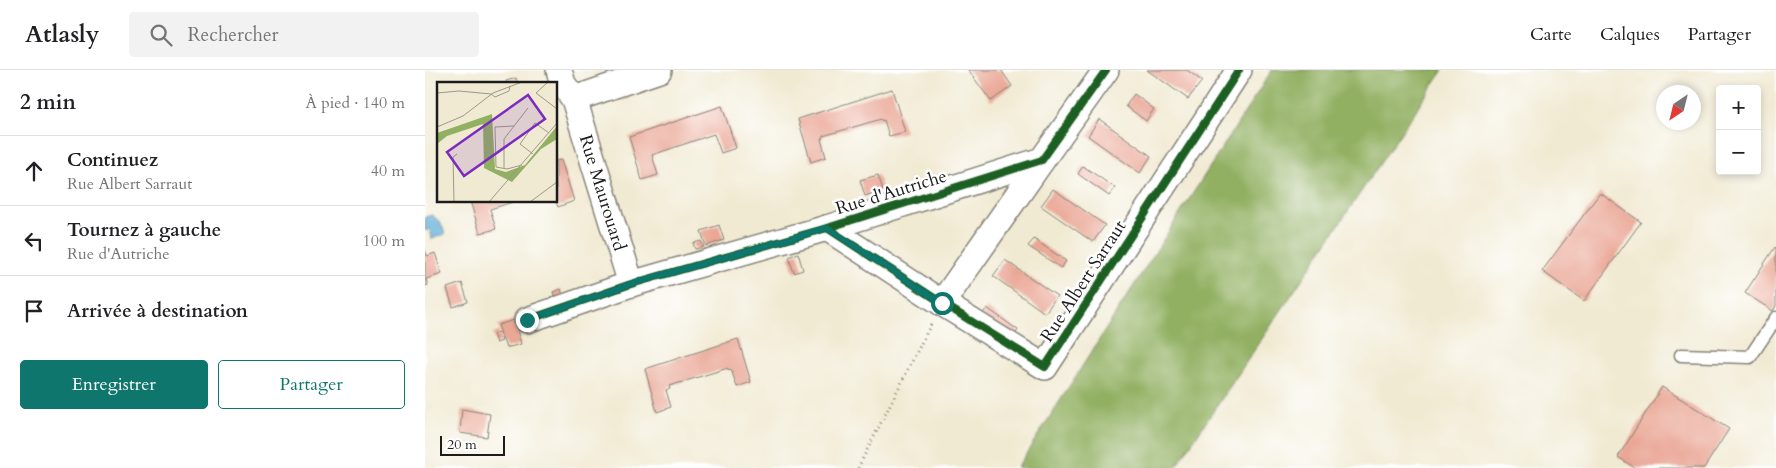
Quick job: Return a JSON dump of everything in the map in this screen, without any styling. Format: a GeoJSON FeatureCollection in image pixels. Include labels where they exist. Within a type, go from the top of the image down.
{"type":"FeatureCollection","features":[{"type":"Feature","properties":{"kind":"street","name":"Rue Maurouard"},"geometry":{"type":"LineString","coordinates":[[631,284],[563,85],[659,70]]}},
{"type":"Feature","properties":{"kind":"street"},"geometry":{"type":"LineString","coordinates":[[942,303],[1106,70]]}},
{"type":"Feature","properties":{"kind":"street","name":"Rue Albert Sarraut"},"geometry":{"type":"LineString","coordinates":[[827,228],[1045,367],[1239,70]]}},
{"type":"Feature","properties":{"kind":"street","name":"Rue d'Autriche"},"geometry":{"type":"LineString","coordinates":[[527,320],[631,284],[827,228],[1042,160]]}},
{"type":"Feature","properties":{"kind":"lane"},"geometry":{"type":"LineString","coordinates":[[1681,355],[1750,356],[1776,318]]}},
{"type":"Feature","properties":{"kind":"path"},"geometry":{"type":"LineString","coordinates":[[858,468],[942,303]]}},
{"type":"Feature","properties":{"kind":"green space"},"geometry":{"type":"Polygon","coordinates":[[[1272,70],[1443,70],[1175,468],[1017,468],[1272,70]]]}},
{"type":"Feature","properties":{"kind":"water"},"geometry":{"type":"Polygon","coordinates":[[[432,215],[441,223],[445,234],[432,239],[430,229],[425,231],[425,217],[432,215]]]}},
{"type":"Feature","properties":{"kind":"building"},"geometry":{"type":"Polygon","coordinates":[[[968,70],[1001,70],[1012,86],[991,101],[968,70]]]}},
{"type":"Feature","properties":{"kind":"building"},"geometry":{"type":"Polygon","coordinates":[[[1147,70],[1187,70],[1202,81],[1188,99],[1147,70]]]}},
{"type":"Feature","properties":{"kind":"building"},"geometry":{"type":"Polygon","coordinates":[[[516,78],[517,82],[506,82],[516,78]]]}},
{"type":"Feature","properties":{"kind":"building"},"geometry":{"type":"Polygon","coordinates":[[[892,89],[905,132],[889,136],[884,120],[882,121],[881,119],[823,136],[821,139],[826,157],[811,162],[798,119],[892,89]]]}},
{"type":"Feature","properties":{"kind":"building"},"geometry":{"type":"Polygon","coordinates":[[[1134,94],[1154,109],[1146,121],[1126,106],[1134,94]]]}},
{"type":"Feature","properties":{"kind":"building"},"geometry":{"type":"Polygon","coordinates":[[[722,106],[736,148],[721,153],[714,134],[652,155],[658,175],[642,180],[629,137],[722,106]]]}},
{"type":"Feature","properties":{"kind":"building"},"geometry":{"type":"Polygon","coordinates":[[[1099,119],[1151,156],[1140,173],[1088,136],[1099,119]]]}},
{"type":"Feature","properties":{"kind":"building"},"geometry":{"type":"Polygon","coordinates":[[[561,160],[574,201],[558,207],[556,202],[557,161],[561,160]]]}},
{"type":"Feature","properties":{"kind":"building"},"geometry":{"type":"Polygon","coordinates":[[[1083,166],[1115,188],[1109,196],[1078,174],[1083,166]]]}},
{"type":"Feature","properties":{"kind":"building"},"geometry":{"type":"Polygon","coordinates":[[[878,175],[883,190],[865,196],[860,180],[878,175]]]}},
{"type":"Feature","properties":{"kind":"building"},"geometry":{"type":"Polygon","coordinates":[[[1053,189],[1105,225],[1093,242],[1041,206],[1053,189]]]}},
{"type":"Feature","properties":{"kind":"building"},"geometry":{"type":"Polygon","coordinates":[[[1600,193],[1641,222],[1584,301],[1542,271],[1600,193]]]}},
{"type":"Feature","properties":{"kind":"building"},"geometry":{"type":"Polygon","coordinates":[[[470,202],[513,202],[490,209],[496,229],[480,233],[470,202]]]}},
{"type":"Feature","properties":{"kind":"building"},"geometry":{"type":"Polygon","coordinates":[[[719,225],[724,240],[706,246],[701,231],[719,225]]]}},
{"type":"Feature","properties":{"kind":"building"},"geometry":{"type":"Polygon","coordinates":[[[1034,239],[1066,261],[1061,268],[1028,246],[1034,239]]]}},
{"type":"Feature","properties":{"kind":"building"},"geometry":{"type":"Polygon","coordinates":[[[701,241],[704,247],[695,249],[693,243],[701,241]]]}},
{"type":"Feature","properties":{"kind":"building"},"geometry":{"type":"Polygon","coordinates":[[[1775,247],[1776,306],[1773,311],[1745,293],[1775,247]]]}},
{"type":"Feature","properties":{"kind":"building"},"geometry":{"type":"Polygon","coordinates":[[[425,250],[427,256],[435,253],[442,274],[426,279],[428,285],[425,286],[425,250]]]}},
{"type":"Feature","properties":{"kind":"building"},"geometry":{"type":"Polygon","coordinates":[[[798,253],[803,270],[794,273],[789,257],[798,253]]]}},
{"type":"Feature","properties":{"kind":"building"},"geometry":{"type":"Polygon","coordinates":[[[1005,260],[1057,296],[1045,313],[993,276],[1005,260]]]}},
{"type":"Feature","properties":{"kind":"building"},"geometry":{"type":"Polygon","coordinates":[[[462,283],[468,302],[453,307],[447,288],[462,283]]]}},
{"type":"Feature","properties":{"kind":"building"},"geometry":{"type":"Polygon","coordinates":[[[561,289],[563,296],[556,299],[553,292],[561,289]]]}},
{"type":"Feature","properties":{"kind":"building"},"geometry":{"type":"Polygon","coordinates":[[[987,308],[1018,330],[1013,338],[981,316],[987,308]]]}},
{"type":"Feature","properties":{"kind":"building"},"geometry":{"type":"Polygon","coordinates":[[[514,320],[521,344],[506,348],[498,325],[514,320]]]}},
{"type":"Feature","properties":{"kind":"building"},"geometry":{"type":"Polygon","coordinates":[[[499,332],[502,341],[496,343],[493,334],[499,332]]]}},
{"type":"Feature","properties":{"kind":"building"},"geometry":{"type":"Polygon","coordinates":[[[738,339],[751,382],[737,387],[731,369],[728,370],[728,368],[669,386],[670,389],[666,390],[671,407],[657,412],[645,369],[738,339]]]}},
{"type":"Feature","properties":{"kind":"building"},"geometry":{"type":"Polygon","coordinates":[[[1662,387],[1729,429],[1704,468],[1635,468],[1618,457],[1662,387]]]}},
{"type":"Feature","properties":{"kind":"building"},"geometry":{"type":"Polygon","coordinates":[[[462,409],[490,414],[487,437],[460,433],[462,409]]]}},
{"type":"Feature","properties":{"kind":"cycle path"},"geometry":{"type":"LineString","coordinates":[[527,320],[631,284],[827,228],[1042,160],[1106,70]]}},
{"type":"Feature","properties":{"kind":"cycle path"},"geometry":{"type":"LineString","coordinates":[[827,228],[1045,367],[1239,70]]}},
{"type":"Feature","properties":{"kind":"route"},"geometry":{"type":"LineString","coordinates":[[527,320],[631,284],[827,228],[942,303]]}}]}
